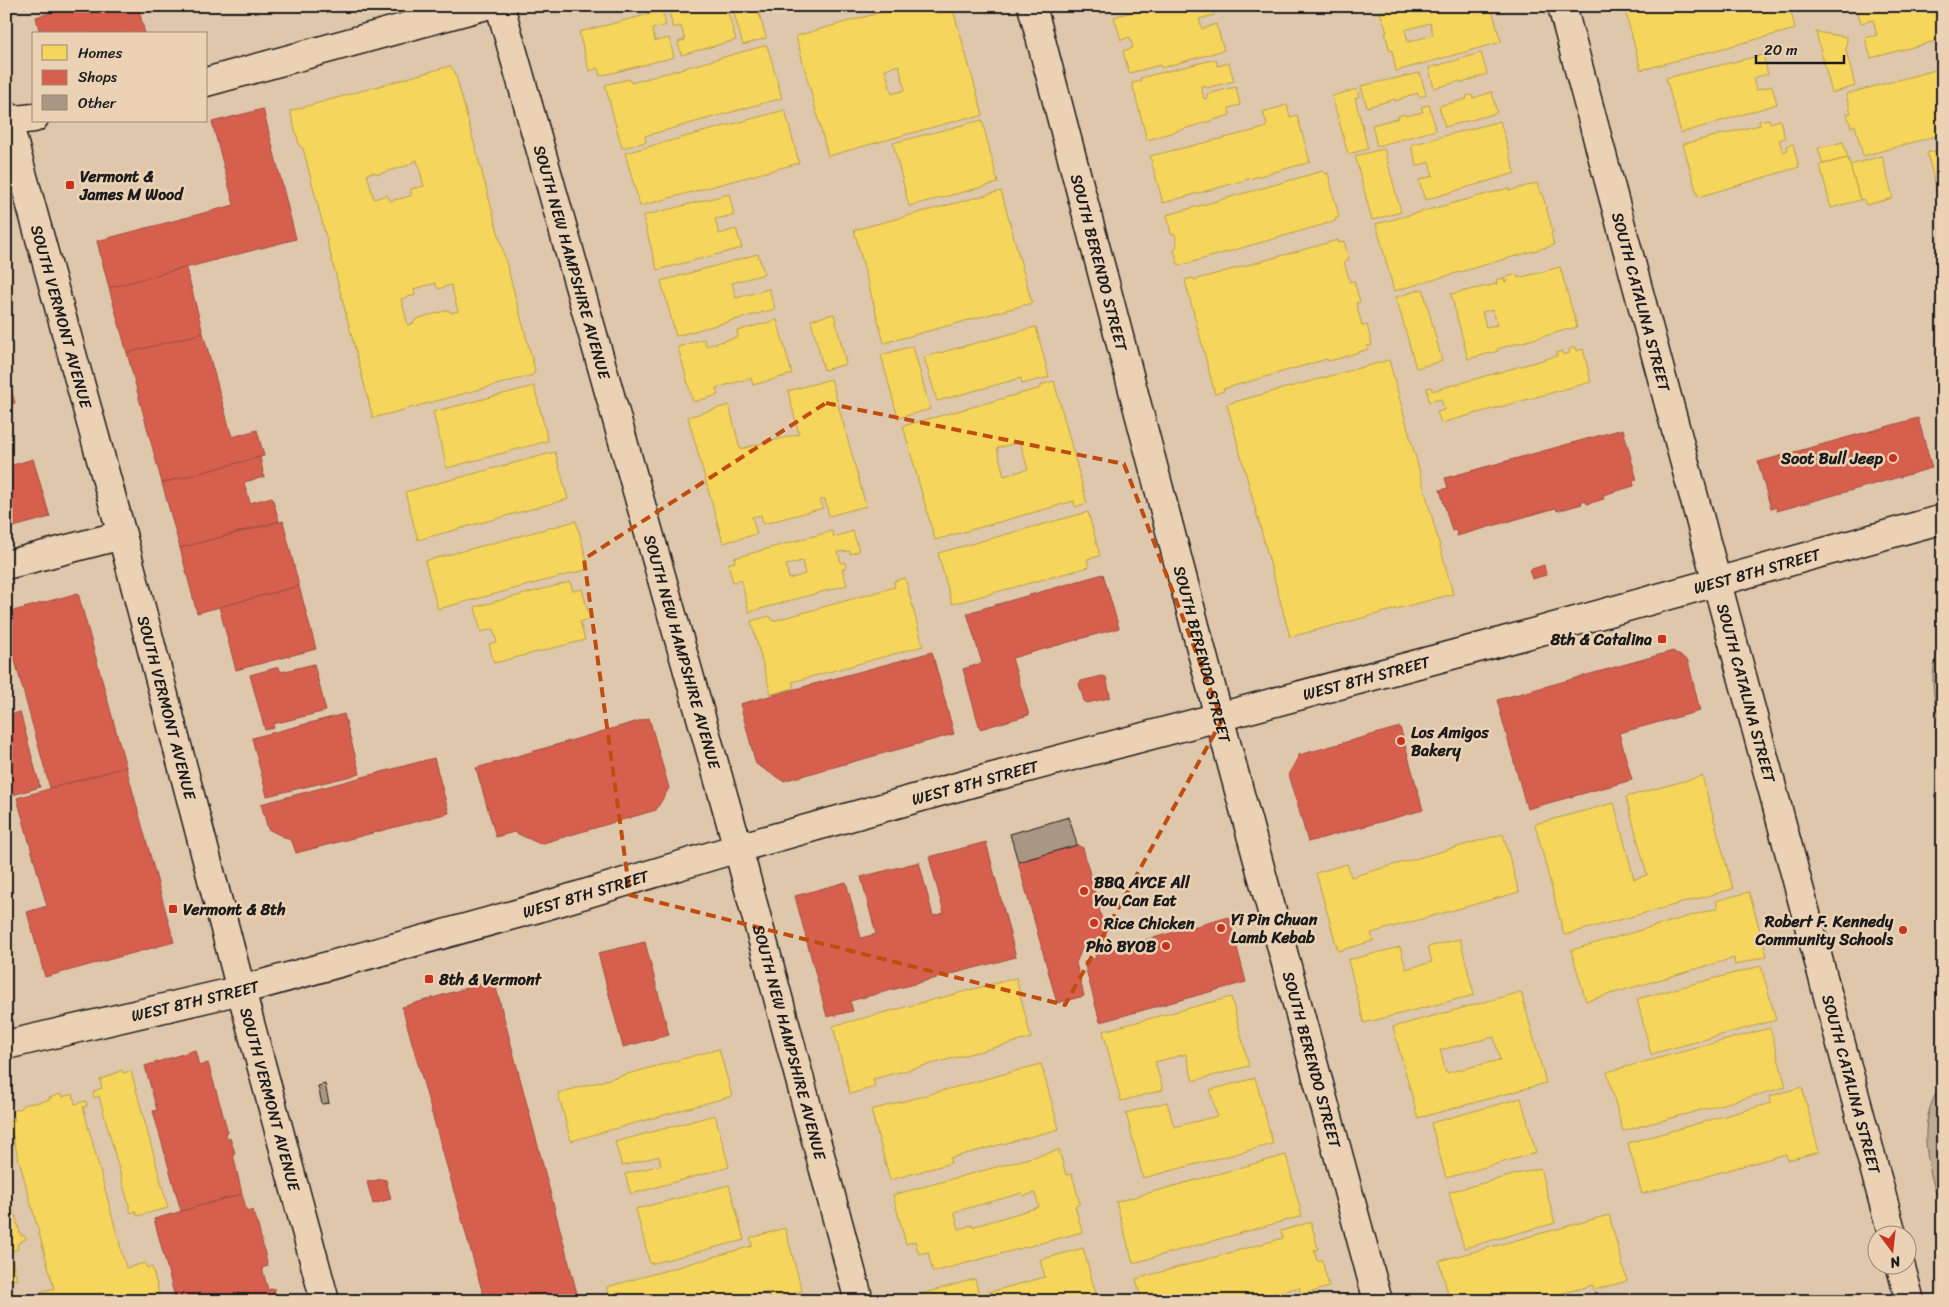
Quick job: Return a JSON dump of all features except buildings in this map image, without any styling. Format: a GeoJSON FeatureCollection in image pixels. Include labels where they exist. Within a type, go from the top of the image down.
{"type":"FeatureCollection","features":[{"type":"Feature","properties":{"kind":"street"},"geometry":{"type":"LineString","coordinates":[[208,81],[482,6]]}},
{"type":"Feature","properties":{"kind":"street","name":"SOUTH NEW HAMPSHIRE AVENUE"},"geometry":{"type":"LineString","coordinates":[[500,6],[738,848],[859,1301]]}},
{"type":"Feature","properties":{"kind":"street","name":"SOUTH BERENDO STREET"},"geometry":{"type":"LineString","coordinates":[[1032,6],[1219,717],[1378,1301]]}},
{"type":"Feature","properties":{"kind":"street","name":"SOUTH CATALINA STREET"},"geometry":{"type":"LineString","coordinates":[[1562,6],[1889,1224]]}},
{"type":"Feature","properties":{"kind":"street","name":"SOUTH VERMONT AVENUE"},"geometry":{"type":"LineString","coordinates":[[13,119],[241,990],[325,1301]]}},
{"type":"Feature","properties":{"kind":"street","name":"WEST 8TH STREET"},"geometry":{"type":"LineString","coordinates":[[6,1045],[241,990],[538,908],[738,848],[982,780],[1943,519]]}},
{"type":"Feature","properties":{"kind":"street"},"geometry":{"type":"LineString","coordinates":[[6,565],[122,535]]}},
{"type":"Feature","properties":{"kind":"street"},"geometry":{"type":"LineString","coordinates":[[1903,1274],[1910,1301]]}},
{"type":"Feature","properties":{"kind":"highlighted area"},"geometry":{"type":"Polygon","coordinates":[[[826,403],[1124,464],[1222,720],[1065,1005],[630,895],[584,559],[826,403]]]}},
{"type":"Feature","properties":{"kind":"shaded area"},"geometry":{"type":"Polygon","coordinates":[[[1943,640],[1943,735],[1933,688],[1933,676],[1938,652],[1943,640]]]}},
{"type":"Feature","properties":{"kind":"shaded area"},"geometry":{"type":"Polygon","coordinates":[[[1943,1082],[1943,1218],[1929,1166],[1926,1132],[1928,1115],[1934,1098],[1943,1082]]]}},
{"type":"Feature","properties":{"kind":"place","name":"Vermont & James M Wood"},"geometry":{"type":"Point","coordinates":[70,185]}},
{"type":"Feature","properties":{"kind":"place","name":"Soot Bull Jeep"},"geometry":{"type":"Point","coordinates":[1893,458]}},
{"type":"Feature","properties":{"kind":"place","name":"8th & Catalina"},"geometry":{"type":"Point","coordinates":[1662,639]}},
{"type":"Feature","properties":{"kind":"place","name":"Los Amigos Bakery"},"geometry":{"type":"Point","coordinates":[1401,741]}},
{"type":"Feature","properties":{"kind":"place","name":"BBQ AYCE All You Can Eat"},"geometry":{"type":"Point","coordinates":[1084,891]}},
{"type":"Feature","properties":{"kind":"place","name":"Vermont & 8th"},"geometry":{"type":"Point","coordinates":[173,909]}},
{"type":"Feature","properties":{"kind":"place","name":"Rice Chicken"},"geometry":{"type":"Point","coordinates":[1094,923]}},
{"type":"Feature","properties":{"kind":"place","name":"Yi Pin Chuan Lamb Kebab"},"geometry":{"type":"Point","coordinates":[1221,928]}},
{"type":"Feature","properties":{"kind":"place","name":"Robert F. Kennedy Community Schools"},"geometry":{"type":"Point","coordinates":[1903,930]}},
{"type":"Feature","properties":{"kind":"place","name":"Phò BYOB"},"geometry":{"type":"Point","coordinates":[1166,946]}},
{"type":"Feature","properties":{"kind":"place","name":"8th & Vermont"},"geometry":{"type":"Point","coordinates":[429,979]}}]}
